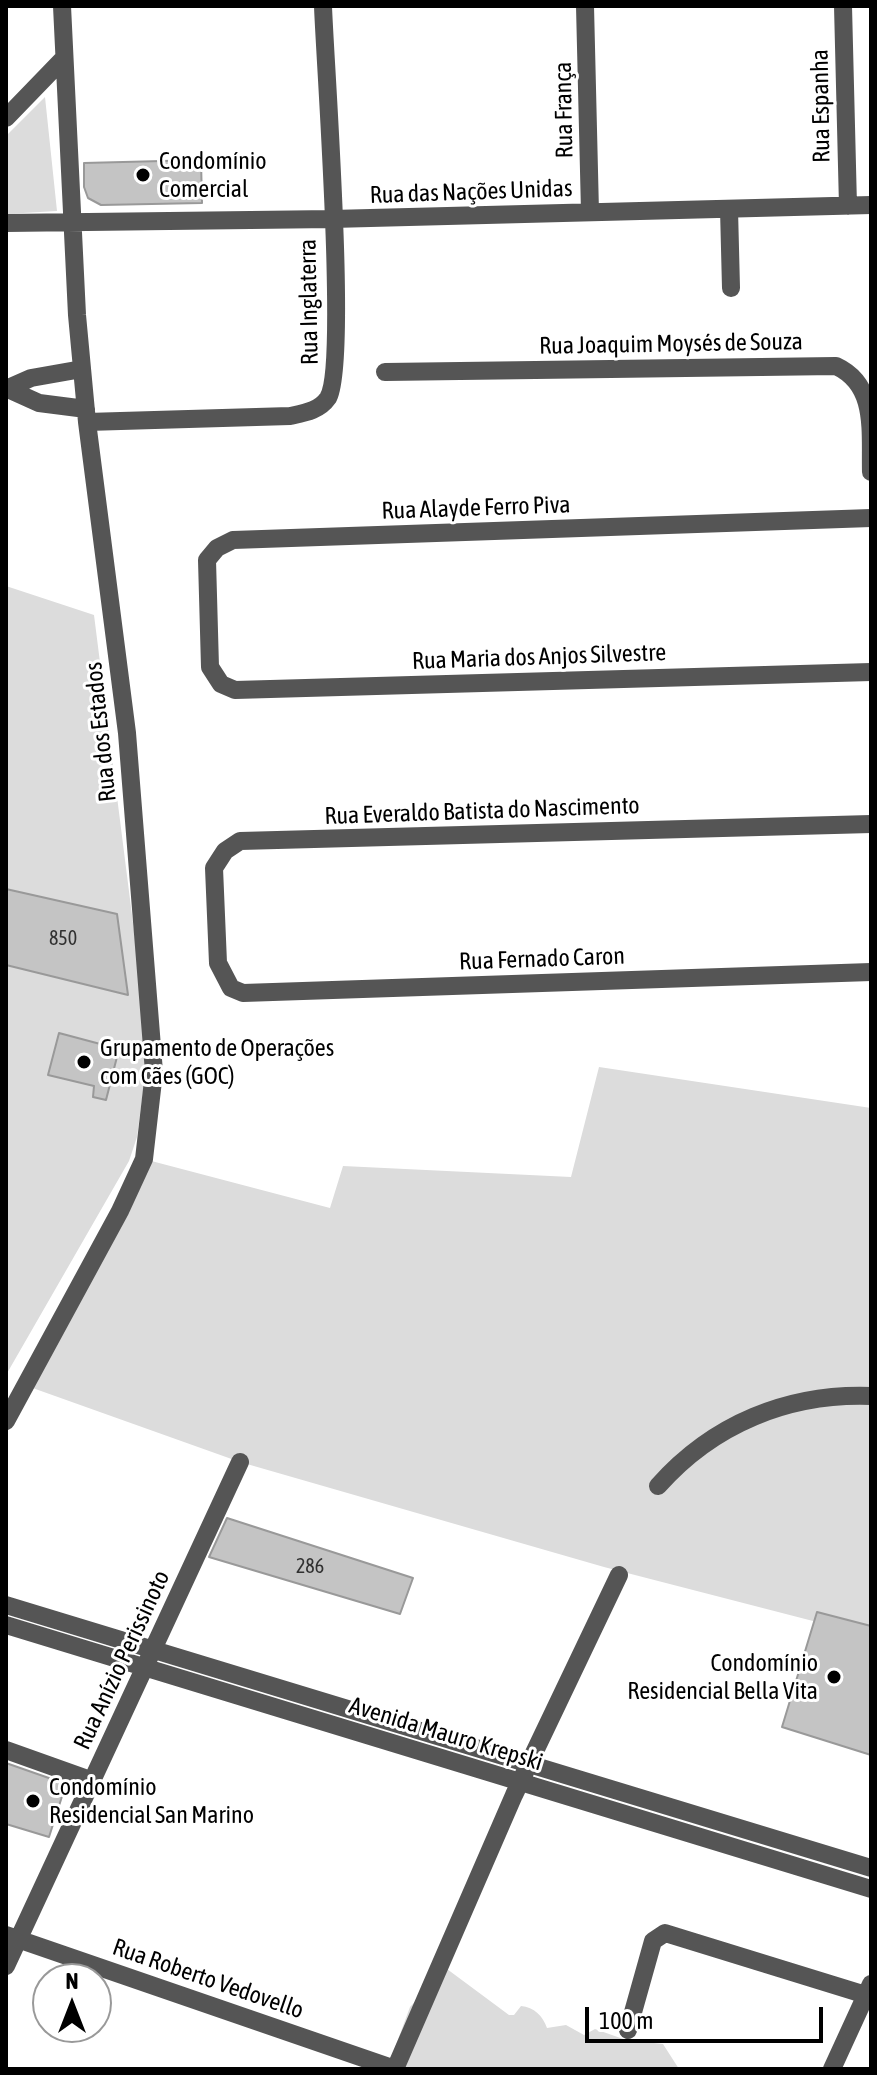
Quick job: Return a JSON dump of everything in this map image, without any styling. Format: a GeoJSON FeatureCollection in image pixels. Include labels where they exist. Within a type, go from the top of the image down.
{"type":"FeatureCollection","features":[{"type":"Feature","properties":{"kind":"street","name":"Rua dos Estados"},"geometry":{"type":"LineString","coordinates":[[6,1421],[120,1211],[144,1159],[152,1108],[152,1028],[127,733],[82,369],[71,223],[62,6]]}},
{"type":"Feature","properties":{"kind":"street","name":"Rua Inglaterra"},"geometry":{"type":"LineString","coordinates":[[86,416],[290,416],[315,410],[327,399],[334,379],[332,219],[323,6]]}},
{"type":"Feature","properties":{"kind":"street","name":"Rua França"},"geometry":{"type":"LineString","coordinates":[[585,6],[590,212]]}},
{"type":"Feature","properties":{"kind":"street","name":"Rua Espanha"},"geometry":{"type":"LineString","coordinates":[[843,6],[848,206]]}},
{"type":"Feature","properties":{"kind":"street"},"geometry":{"type":"LineString","coordinates":[[6,118],[64,58]]}},
{"type":"Feature","properties":{"kind":"street","name":"Rua das Nações Unidas"},"geometry":{"type":"LineString","coordinates":[[6,223],[332,219],[871,205]]}},
{"type":"Feature","properties":{"kind":"street"},"geometry":{"type":"LineString","coordinates":[[729,209],[731,288]]}},
{"type":"Feature","properties":{"kind":"street","name":"Rua Joaquim Moysés de Souza"},"geometry":{"type":"LineString","coordinates":[[385,372],[836,366],[853,374],[864,386],[871,472]]}},
{"type":"Feature","properties":{"kind":"street"},"geometry":{"type":"LineString","coordinates":[[7,389],[31,378],[82,369]]}},
{"type":"Feature","properties":{"kind":"street"},"geometry":{"type":"LineString","coordinates":[[7,389],[39,403],[86,416]]}},
{"type":"Feature","properties":{"kind":"street","name":"Rua Alayde Ferro Piva"},"geometry":{"type":"LineString","coordinates":[[214,675],[210,667],[207,560],[217,548],[233,540],[871,518]]}},
{"type":"Feature","properties":{"kind":"street","name":"Rua Maria dos Anjos Silvestre"},"geometry":{"type":"LineString","coordinates":[[214,675],[221,684],[235,690],[871,672]]}},
{"type":"Feature","properties":{"kind":"street","name":"Rua Everaldo Batista do Nascimento"},"geometry":{"type":"LineString","coordinates":[[222,975],[218,963],[214,868],[225,851],[240,841],[871,824]]}},
{"type":"Feature","properties":{"kind":"street","name":"Rua Fernado Caron"},"geometry":{"type":"LineString","coordinates":[[222,975],[231,988],[243,993],[871,972]]}},
{"type":"Feature","properties":{"kind":"street"},"geometry":{"type":"LineString","coordinates":[[658,1486],[702,1443],[754,1415],[803,1400],[837,1395],[871,1396]]}},
{"type":"Feature","properties":{"kind":"street","name":"Rua Anízio Perissinoto"},"geometry":{"type":"LineString","coordinates":[[6,1966],[12,1937],[93,1781],[240,1462]]}},
{"type":"Feature","properties":{"kind":"street"},"geometry":{"type":"LineString","coordinates":[[395,2069],[528,1764],[619,1575]]}},
{"type":"Feature","properties":{"kind":"street","name":"Avenida Mauro Krepski"},"geometry":{"type":"LineString","coordinates":[[6,1605],[520,1782],[871,1889]]}},
{"type":"Feature","properties":{"kind":"street","name":"Avenida Mauro Krepski"},"geometry":{"type":"LineString","coordinates":[[6,1625],[150,1657],[528,1764],[871,1868]]}},
{"type":"Feature","properties":{"kind":"street"},"geometry":{"type":"LineString","coordinates":[[6,1750],[93,1781]]}},
{"type":"Feature","properties":{"kind":"street"},"geometry":{"type":"LineString","coordinates":[[628,2030],[653,1941],[665,1933],[868,1990],[832,2069]]}},
{"type":"Feature","properties":{"kind":"street","name":"Rua Roberto Vedovello"},"geometry":{"type":"LineString","coordinates":[[12,1937],[395,2069]]}},
{"type":"Feature","properties":{"kind":"shaded area"},"geometry":{"type":"Polygon","coordinates":[[[45,97],[57,211],[6,214],[6,136],[45,97]]]}},
{"type":"Feature","properties":{"kind":"shaded area"},"geometry":{"type":"Polygon","coordinates":[[[6,586],[94,615],[143,1002],[145,1076],[137,1137],[129,1161],[6,1375],[6,586]]]}},
{"type":"Feature","properties":{"kind":"shaded area"},"geometry":{"type":"Polygon","coordinates":[[[599,1067],[871,1108],[871,1636],[604,1567],[240,1462],[27,1386],[140,1158],[330,1208],[343,1166],[571,1177],[599,1067]]]}},
{"type":"Feature","properties":{"kind":"shaded area"},"geometry":{"type":"Polygon","coordinates":[[[447,1969],[509,2015],[514,2015],[521,2006],[537,2013],[547,2028],[566,2025],[584,2035],[595,2029],[626,2040],[663,2044],[679,2069],[387,2069],[410,2007],[447,1969]]]}},
{"type":"Feature","properties":{"kind":"building","name":"Condomínio Comercial"},"geometry":{"type":"Polygon","coordinates":[[[201,160],[202,203],[101,205],[88,198],[84,187],[84,163],[201,160]]]}},
{"type":"Feature","properties":{"kind":"building"},"geometry":{"type":"Polygon","coordinates":[[[6,889],[117,914],[128,995],[6,965],[6,889]]]}},
{"type":"Feature","properties":{"kind":"building","name":"Grupamento de Operações com Cães (GOC)"},"geometry":{"type":"Polygon","coordinates":[[[59,1033],[119,1049],[106,1100],[93,1097],[94,1086],[48,1075],[59,1033]]]}},
{"type":"Feature","properties":{"kind":"building"},"geometry":{"type":"Polygon","coordinates":[[[227,1518],[413,1578],[400,1614],[209,1557],[227,1518]]]}},
{"type":"Feature","properties":{"kind":"building","name":"Condomínio Residencial Bella Vita"},"geometry":{"type":"Polygon","coordinates":[[[817,1612],[871,1626],[871,1755],[782,1727],[817,1612]]]}},
{"type":"Feature","properties":{"kind":"building","name":"Condomínio Residencial San Marino"},"geometry":{"type":"Polygon","coordinates":[[[6,1763],[66,1784],[49,1837],[6,1824],[6,1763]]]}},
{"type":"Feature","properties":{"kind":"place","name":"Condomínio Comercial"},"geometry":{"type":"Point","coordinates":[143,175]}},
{"type":"Feature","properties":{"kind":"place","name":"Grupamento de Operações com Cães (GOC)"},"geometry":{"type":"Point","coordinates":[84,1062]}},
{"type":"Feature","properties":{"kind":"place","name":"Condomínio Residencial Bella Vita"},"geometry":{"type":"Point","coordinates":[834,1677]}},
{"type":"Feature","properties":{"kind":"place","name":"Condomínio Residencial San Marino"},"geometry":{"type":"Point","coordinates":[33,1801]}}]}
